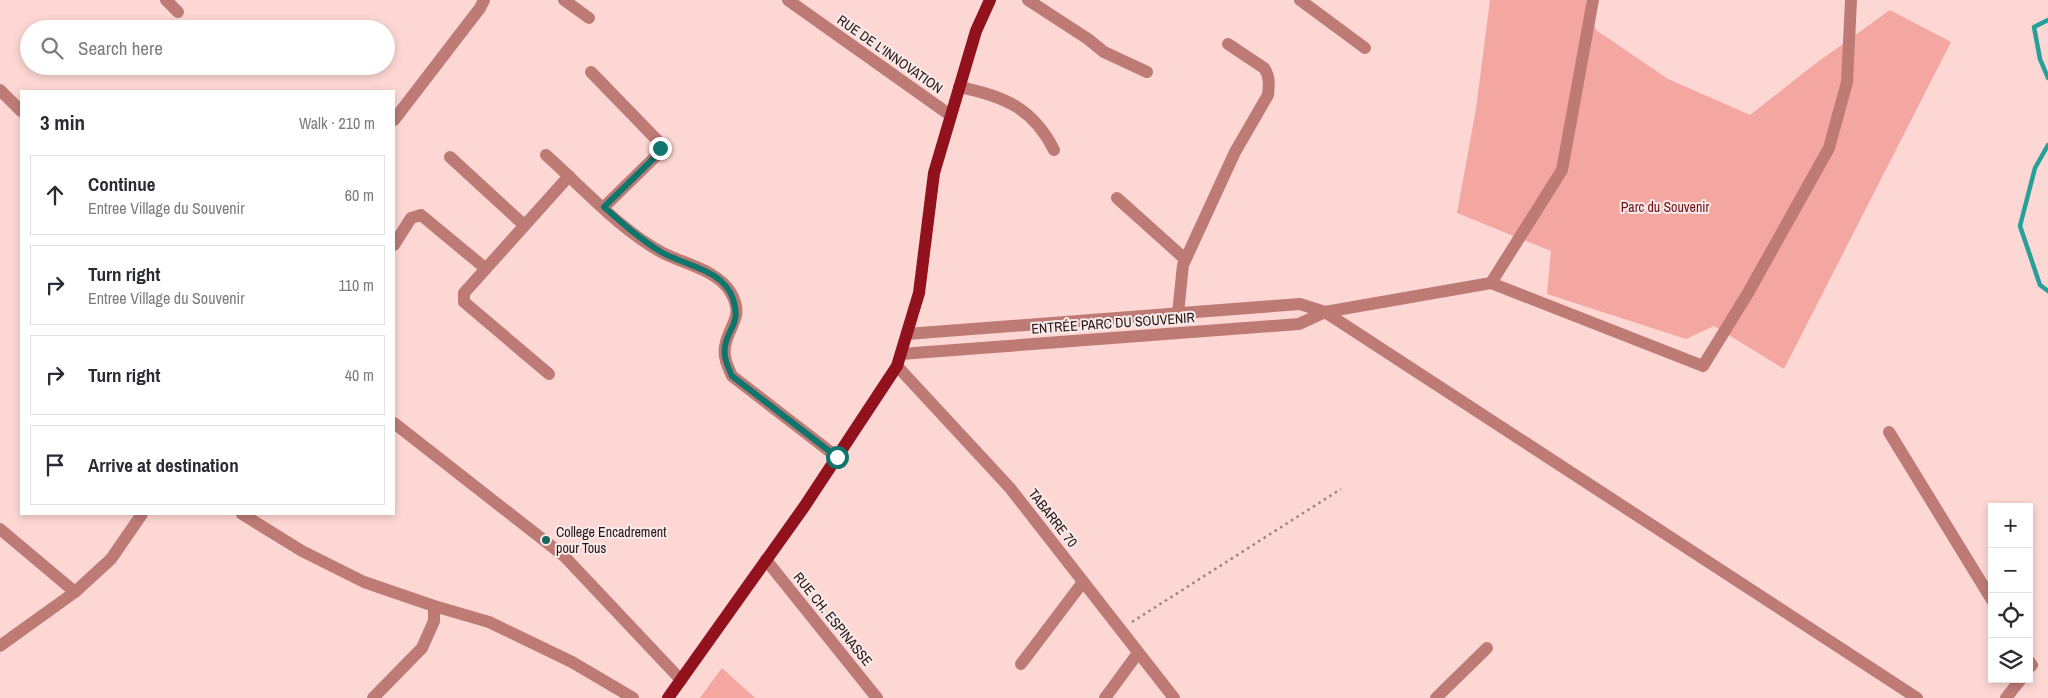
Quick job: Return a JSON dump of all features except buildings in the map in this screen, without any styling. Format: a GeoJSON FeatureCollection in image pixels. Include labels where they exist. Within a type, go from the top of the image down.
{"type":"FeatureCollection","features":[{"type":"Feature","properties":{"kind":"main road"},"geometry":{"type":"LineString","coordinates":[[668,698],[869,412],[899,360],[919,294],[934,173],[976,31],[990,0]]}},
{"type":"Feature","properties":{"kind":"street"},"geometry":{"type":"LineString","coordinates":[[166,0],[178,12]]}},
{"type":"Feature","properties":{"kind":"street"},"geometry":{"type":"LineString","coordinates":[[395,119],[480,8],[484,0]]}},
{"type":"Feature","properties":{"kind":"street"},"geometry":{"type":"LineString","coordinates":[[564,0],[588,18]]}},
{"type":"Feature","properties":{"kind":"street","name":"RUE DE L'INNOVATION"},"geometry":{"type":"LineString","coordinates":[[788,0],[950,115]]}},
{"type":"Feature","properties":{"kind":"street"},"geometry":{"type":"LineString","coordinates":[[1028,0],[1104,52],[1146,72]]}},
{"type":"Feature","properties":{"kind":"street"},"geometry":{"type":"LineString","coordinates":[[1300,0],[1365,48]]}},
{"type":"Feature","properties":{"kind":"street"},"geometry":{"type":"LineString","coordinates":[[1593,0],[1562,170],[1491,284],[1703,366],[1748,293],[1829,148],[1848,82],[1851,0]]}},
{"type":"Feature","properties":{"kind":"street"},"geometry":{"type":"LineString","coordinates":[[1178,314],[1185,259],[1235,152],[1268,95],[1270,84],[1264,68],[1228,44]]}},
{"type":"Feature","properties":{"kind":"street"},"geometry":{"type":"LineString","coordinates":[[591,72],[658,141],[660,148],[657,155],[604,207]]}},
{"type":"Feature","properties":{"kind":"street"},"geometry":{"type":"LineString","coordinates":[[959,87],[980,91],[1008,101],[1037,122],[1045,132],[1054,150]]}},
{"type":"Feature","properties":{"kind":"street"},"geometry":{"type":"LineString","coordinates":[[0,90],[20,110]]}},
{"type":"Feature","properties":{"kind":"street"},"geometry":{"type":"LineString","coordinates":[[546,155],[628,229],[663,253],[694,264],[722,282],[731,292],[736,309],[736,321],[725,347],[725,361],[732,376],[837,457]]}},
{"type":"Feature","properties":{"kind":"street"},"geometry":{"type":"LineString","coordinates":[[450,157],[524,226]]}},
{"type":"Feature","properties":{"kind":"street"},"geometry":{"type":"LineString","coordinates":[[549,374],[464,302],[464,292],[569,176]]}},
{"type":"Feature","properties":{"kind":"street"},"geometry":{"type":"LineString","coordinates":[[1118,198],[1185,259]]}},
{"type":"Feature","properties":{"kind":"street"},"geometry":{"type":"LineString","coordinates":[[395,243],[411,218],[421,216],[485,268]]}},
{"type":"Feature","properties":{"kind":"street","name":"ENTRÉE PARC DU SOUVENIR"},"geometry":{"type":"LineString","coordinates":[[899,360],[1299,324],[1325,312],[1491,284]]}},
{"type":"Feature","properties":{"kind":"street","name":"ENTRÉE PARC DU SOUVENIR"},"geometry":{"type":"LineString","coordinates":[[908,334],[1300,304],[1325,312]]}},
{"type":"Feature","properties":{"kind":"street"},"geometry":{"type":"LineString","coordinates":[[1325,312],[1917,698]]}},
{"type":"Feature","properties":{"kind":"street","name":"TABARRE 70"},"geometry":{"type":"LineString","coordinates":[[899,360],[1010,488],[1174,698]]}},
{"type":"Feature","properties":{"kind":"street"},"geometry":{"type":"LineString","coordinates":[[395,424],[564,556],[681,680]]}},
{"type":"Feature","properties":{"kind":"street"},"geometry":{"type":"LineString","coordinates":[[1889,432],[1988,593]]}},
{"type":"Feature","properties":{"kind":"street"},"geometry":{"type":"LineString","coordinates":[[0,646],[75,592],[111,559],[141,515]]}},
{"type":"Feature","properties":{"kind":"street"},"geometry":{"type":"LineString","coordinates":[[244,515],[302,551],[364,582],[434,606],[489,622],[572,662],[633,698]]}},
{"type":"Feature","properties":{"kind":"street"},"geometry":{"type":"LineString","coordinates":[[0,529],[75,592]]}},
{"type":"Feature","properties":{"kind":"street","name":"RUE CH. ESPINASSE"},"geometry":{"type":"LineString","coordinates":[[766,560],[877,698]]}},
{"type":"Feature","properties":{"kind":"street"},"geometry":{"type":"LineString","coordinates":[[1021,664],[1083,582]]}},
{"type":"Feature","properties":{"kind":"street"},"geometry":{"type":"LineString","coordinates":[[373,698],[422,648],[434,621],[434,606]]}},
{"type":"Feature","properties":{"kind":"street"},"geometry":{"type":"LineString","coordinates":[[1436,698],[1487,648]]}},
{"type":"Feature","properties":{"kind":"street"},"geometry":{"type":"LineString","coordinates":[[1105,698],[1138,652]]}},
{"type":"Feature","properties":{"kind":"street"},"geometry":{"type":"LineString","coordinates":[[2006,698],[2018,683]]}},
{"type":"Feature","properties":{"kind":"path"},"geometry":{"type":"LineString","coordinates":[[1120,630],[1340,489]]}},
{"type":"Feature","properties":{"kind":"green space","name":"Parc du Souvenir"},"geometry":{"type":"Polygon","coordinates":[[[1490,0],[1586,0],[1596,30],[1668,79],[1750,115],[1815,64],[1890,10],[1951,42],[1784,369],[1714,326],[1686,339],[1547,294],[1551,251],[1457,213],[1476,109],[1490,0]]]}},
{"type":"Feature","properties":{"kind":"green space"},"geometry":{"type":"Polygon","coordinates":[[[722,668],[755,698],[700,698],[722,668]]]}},
{"type":"Feature","properties":{"kind":"waterway"},"geometry":{"type":"LineString","coordinates":[[2048,20],[2034,27],[2040,59],[2048,78]]}},
{"type":"Feature","properties":{"kind":"waterway"},"geometry":{"type":"LineString","coordinates":[[2048,145],[2035,168],[2020,226],[2040,285],[2048,291]]}},
{"type":"Feature","properties":{"kind":"place","name":"College Encadrement pour Tous"},"geometry":{"type":"Point","coordinates":[546,540]}},
{"type":"Feature","properties":{"kind":"route"},"geometry":{"type":"LineString","coordinates":[[660,148],[657,155],[604,207],[628,229],[663,253],[694,264],[722,282],[731,292],[736,309],[736,321],[725,347],[725,361],[732,376],[837,457]]}}]}
